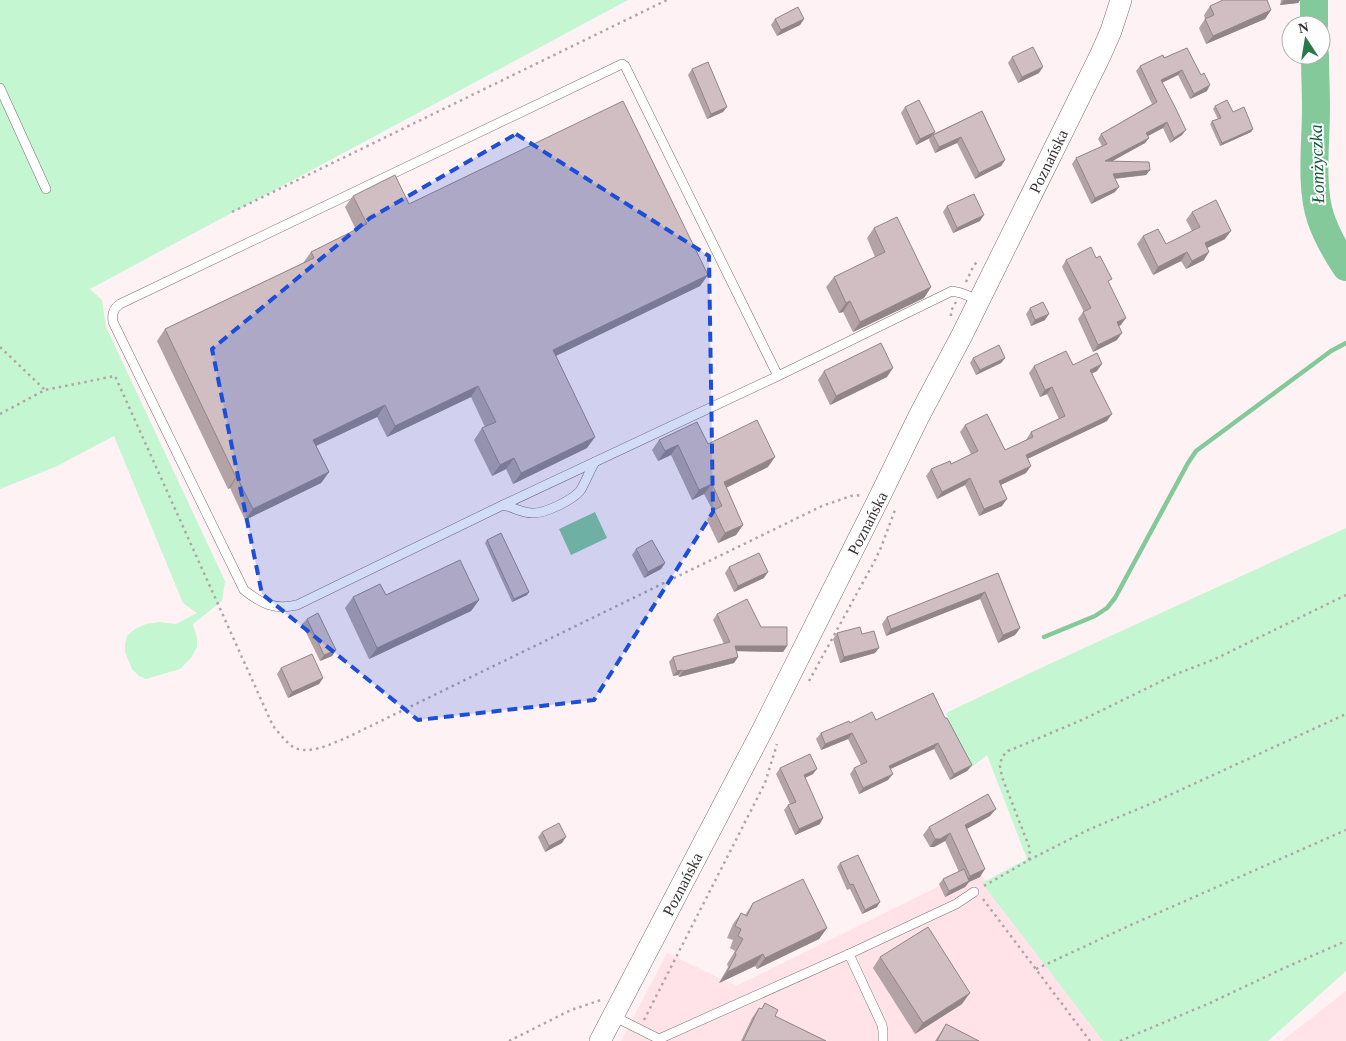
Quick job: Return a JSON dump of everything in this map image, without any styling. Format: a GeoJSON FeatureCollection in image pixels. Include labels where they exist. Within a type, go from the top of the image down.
{"type":"FeatureCollection","features":[{"type":"Feature","properties":{"kind":"street","name":"Poznańska"},"geometry":{"type":"LineString","coordinates":[[600,1041],[762,731],[888,501],[919,416],[1100,56],[1111,31],[1121,0]]}},
{"type":"Feature","properties":{"kind":"lane"},"geometry":{"type":"LineString","coordinates":[[778,376],[626,66],[622,64],[116,307],[112,314],[113,322],[244,590],[256,599],[271,606],[284,608],[297,605],[504,505],[778,376],[952,292],[979,300]]}},
{"type":"Feature","properties":{"kind":"lane"},"geometry":{"type":"LineString","coordinates":[[0,88],[46,188]]}},
{"type":"Feature","properties":{"kind":"lane"},"geometry":{"type":"LineString","coordinates":[[504,505],[535,514],[546,511],[573,498],[580,490],[595,462]]}},
{"type":"Feature","properties":{"kind":"lane"},"geometry":{"type":"LineString","coordinates":[[616,1010],[639,1029],[661,1040],[956,904],[974,892]]}},
{"type":"Feature","properties":{"kind":"lane"},"geometry":{"type":"LineString","coordinates":[[849,954],[882,1025],[884,1032],[883,1041]]}},
{"type":"Feature","properties":{"kind":"path"},"geometry":{"type":"LineString","coordinates":[[232,212],[667,0]]}},
{"type":"Feature","properties":{"kind":"path"},"geometry":{"type":"LineString","coordinates":[[0,347],[45,390]]}},
{"type":"Feature","properties":{"kind":"path"},"geometry":{"type":"LineString","coordinates":[[0,414],[45,390],[115,376],[273,726],[294,747],[300,749],[317,749],[348,737],[822,506],[851,496],[870,494],[888,501],[880,550],[809,681]]}},
{"type":"Feature","properties":{"kind":"path"},"geometry":{"type":"LineString","coordinates":[[1029,860],[1030,850],[1002,777],[1000,766],[1002,757],[1008,751],[1082,720],[1174,675],[1215,659],[1346,595]]}},
{"type":"Feature","properties":{"kind":"path"},"geometry":{"type":"LineString","coordinates":[[1090,1041],[986,902],[974,892],[1029,860],[1090,829],[1150,804],[1346,714]]}},
{"type":"Feature","properties":{"kind":"path"},"geometry":{"type":"LineString","coordinates":[[639,1029],[765,783],[778,742]]}},
{"type":"Feature","properties":{"kind":"path"},"geometry":{"type":"LineString","coordinates":[[1036,970],[1133,924],[1346,830]]}},
{"type":"Feature","properties":{"kind":"path"},"geometry":{"type":"LineString","coordinates":[[1120,1041],[1210,1003],[1346,940]]}},
{"type":"Feature","properties":{"kind":"path"},"geometry":{"type":"LineString","coordinates":[[509,1041],[571,1010],[600,1000],[616,1010]]}},
{"type":"Feature","properties":{"kind":"highlighted area"},"geometry":{"type":"Polygon","coordinates":[[[516,134],[709,256],[713,512],[594,700],[418,720],[262,594],[212,349],[370,218],[516,134]]]}},
{"type":"Feature","properties":{"kind":"shaded area"},"geometry":{"type":"Polygon","coordinates":[[[0,0],[628,0],[90,289],[102,300],[106,327],[225,581],[222,601],[193,624],[197,638],[197,647],[191,658],[180,669],[146,679],[139,676],[132,669],[125,652],[127,636],[135,629],[146,624],[160,622],[176,624],[197,613],[183,603],[114,436],[55,467],[0,489],[0,0]]]}},
{"type":"Feature","properties":{"kind":"shaded area"},"geometry":{"type":"Polygon","coordinates":[[[595,512],[607,538],[571,555],[559,529],[595,512]]]}},
{"type":"Feature","properties":{"kind":"shaded area"},"geometry":{"type":"Polygon","coordinates":[[[1346,528],[1346,971],[1268,1041],[1103,1041],[982,883],[1027,859],[987,755],[967,771],[946,713],[1346,528]]]}},
{"type":"Feature","properties":{"kind":"shaded area"},"geometry":{"type":"Polygon","coordinates":[[[976,868],[1105,1041],[621,1041],[667,953],[736,986],[976,868]]]}},
{"type":"Feature","properties":{"kind":"shaded area"},"geometry":{"type":"Polygon","coordinates":[[[1346,991],[1346,1041],[1282,1041],[1346,991]]]}},
{"type":"Feature","properties":{"kind":"building"},"geometry":{"type":"Polygon","coordinates":[[[1223,0],[1267,0],[1271,10],[1213,36],[1205,19],[1214,15],[1210,6],[1223,0]]]}},
{"type":"Feature","properties":{"kind":"building"},"geometry":{"type":"Polygon","coordinates":[[[798,7],[804,19],[781,30],[775,19],[798,7]]]}},
{"type":"Feature","properties":{"kind":"building"},"geometry":{"type":"Polygon","coordinates":[[[1033,47],[1043,67],[1022,77],[1012,57],[1033,47]]]}},
{"type":"Feature","properties":{"kind":"building"},"geometry":{"type":"Polygon","coordinates":[[[1187,48],[1201,75],[1204,73],[1210,85],[1194,94],[1182,70],[1161,80],[1186,130],[1174,138],[1167,122],[1146,133],[1149,138],[1105,161],[1149,162],[1150,170],[1113,174],[1119,187],[1095,198],[1076,158],[1107,144],[1101,134],[1157,102],[1140,66],[1163,55],[1164,58],[1187,48]]]}},
{"type":"Feature","properties":{"kind":"building"},"geometry":{"type":"Polygon","coordinates":[[[708,62],[727,107],[711,114],[692,69],[708,62]]]}},
{"type":"Feature","properties":{"kind":"building"},"geometry":{"type":"Polygon","coordinates":[[[919,100],[935,132],[920,139],[905,107],[919,100]]]}},
{"type":"Feature","properties":{"kind":"building"},"geometry":{"type":"Polygon","coordinates":[[[1227,100],[1233,112],[1244,107],[1253,129],[1222,143],[1212,121],[1221,118],[1215,106],[1227,100]]]}},
{"type":"Feature","properties":{"kind":"building"},"geometry":{"type":"Polygon","coordinates":[[[623,101],[708,275],[553,350],[595,437],[521,473],[514,458],[500,465],[482,428],[496,422],[478,386],[395,426],[385,405],[313,440],[329,472],[253,509],[165,329],[314,258],[311,252],[367,224],[353,196],[395,175],[409,204],[623,101]]]}},
{"type":"Feature","properties":{"kind":"building"},"geometry":{"type":"Polygon","coordinates":[[[982,111],[1005,160],[979,173],[961,137],[939,147],[933,135],[982,111]]]}},
{"type":"Feature","properties":{"kind":"building"},"geometry":{"type":"Polygon","coordinates":[[[974,194],[984,215],[957,228],[947,206],[974,194]]]}},
{"type":"Feature","properties":{"kind":"building"},"geometry":{"type":"Polygon","coordinates":[[[1216,200],[1231,231],[1205,243],[1209,252],[1192,261],[1187,252],[1158,267],[1143,236],[1158,229],[1166,244],[1200,227],[1192,212],[1216,200]]]}},
{"type":"Feature","properties":{"kind":"building"},"geometry":{"type":"Polygon","coordinates":[[[897,217],[931,287],[860,322],[850,301],[846,303],[834,277],[885,252],[874,228],[897,217]]]}},
{"type":"Feature","properties":{"kind":"building"},"geometry":{"type":"Polygon","coordinates":[[[1091,247],[1096,258],[1100,256],[1112,279],[1108,281],[1126,318],[1117,322],[1122,333],[1098,345],[1083,312],[1091,308],[1066,260],[1091,247]]]}},
{"type":"Feature","properties":{"kind":"building"},"geometry":{"type":"Polygon","coordinates":[[[1043,302],[1049,314],[1035,320],[1030,308],[1043,302]]]}},
{"type":"Feature","properties":{"kind":"building"},"geometry":{"type":"Polygon","coordinates":[[[881,343],[893,368],[836,396],[824,371],[881,343]]]}},
{"type":"Feature","properties":{"kind":"building"},"geometry":{"type":"Polygon","coordinates":[[[999,345],[1005,358],[980,370],[973,358],[999,345]]]}},
{"type":"Feature","properties":{"kind":"building"},"geometry":{"type":"Polygon","coordinates":[[[1066,351],[1073,365],[1097,353],[1102,364],[1090,370],[1112,414],[1026,455],[1031,466],[999,481],[1007,499],[984,509],[970,478],[942,492],[931,469],[950,461],[951,464],[978,451],[965,425],[987,414],[1005,450],[1033,437],[1031,432],[1065,416],[1052,387],[1045,390],[1034,366],[1066,351]]]}},
{"type":"Feature","properties":{"kind":"building"},"geometry":{"type":"Polygon","coordinates":[[[757,420],[775,457],[724,482],[743,525],[725,533],[714,510],[722,506],[712,484],[699,490],[678,445],[665,451],[659,440],[697,422],[708,444],[757,420]]]}},
{"type":"Feature","properties":{"kind":"building"},"geometry":{"type":"Polygon","coordinates":[[[501,533],[529,592],[514,599],[487,540],[501,533]]]}},
{"type":"Feature","properties":{"kind":"building"},"geometry":{"type":"Polygon","coordinates":[[[652,540],[665,563],[648,572],[636,549],[652,540]]]}},
{"type":"Feature","properties":{"kind":"building"},"geometry":{"type":"Polygon","coordinates":[[[759,553],[768,572],[738,586],[729,567],[759,553]]]}},
{"type":"Feature","properties":{"kind":"building"},"geometry":{"type":"Polygon","coordinates":[[[460,560],[479,600],[377,648],[353,597],[380,584],[386,595],[460,560]]]}},
{"type":"Feature","properties":{"kind":"building"},"geometry":{"type":"Polygon","coordinates":[[[998,573],[1020,628],[1003,635],[985,592],[891,629],[887,617],[998,573]]]}},
{"type":"Feature","properties":{"kind":"building"},"geometry":{"type":"Polygon","coordinates":[[[747,599],[761,627],[787,627],[787,646],[735,646],[738,657],[677,671],[673,657],[730,642],[717,614],[747,599]]]}},
{"type":"Feature","properties":{"kind":"building"},"geometry":{"type":"Polygon","coordinates":[[[318,613],[336,650],[324,655],[307,619],[318,613]]]}},
{"type":"Feature","properties":{"kind":"building"},"geometry":{"type":"Polygon","coordinates":[[[860,627],[862,634],[874,631],[879,648],[844,657],[837,633],[860,627]]]}},
{"type":"Feature","properties":{"kind":"building"},"geometry":{"type":"Polygon","coordinates":[[[312,654],[323,678],[292,692],[281,668],[312,654]]]}},
{"type":"Feature","properties":{"kind":"building"},"geometry":{"type":"Polygon","coordinates":[[[933,693],[972,765],[954,774],[938,743],[889,766],[893,774],[863,788],[854,768],[867,762],[852,733],[825,744],[821,733],[849,721],[850,723],[872,712],[876,720],[933,693]]]}},
{"type":"Feature","properties":{"kind":"building"},"geometry":{"type":"Polygon","coordinates":[[[810,754],[817,769],[804,775],[823,818],[799,829],[788,805],[796,802],[780,768],[810,754]]]}},
{"type":"Feature","properties":{"kind":"building"},"geometry":{"type":"Polygon","coordinates":[[[988,794],[996,809],[965,825],[985,869],[970,876],[950,833],[940,839],[935,839],[929,827],[988,794]]]}},
{"type":"Feature","properties":{"kind":"building"},"geometry":{"type":"Polygon","coordinates":[[[559,823],[566,837],[549,846],[542,832],[559,823]]]}},
{"type":"Feature","properties":{"kind":"building"},"geometry":{"type":"Polygon","coordinates":[[[858,855],[880,902],[865,910],[853,884],[850,885],[840,863],[858,855]]]}},
{"type":"Feature","properties":{"kind":"building"},"geometry":{"type":"Polygon","coordinates":[[[964,869],[969,881],[949,891],[943,879],[964,869]]]}},
{"type":"Feature","properties":{"kind":"building"},"geometry":{"type":"Polygon","coordinates":[[[803,879],[827,928],[765,958],[763,954],[727,972],[743,939],[738,936],[741,929],[735,926],[741,913],[747,916],[753,903],[803,879]]]}},
{"type":"Feature","properties":{"kind":"building"},"geometry":{"type":"Polygon","coordinates":[[[928,927],[970,993],[923,1023],[880,957],[928,927]]]}},
{"type":"Feature","properties":{"kind":"building"},"geometry":{"type":"Polygon","coordinates":[[[765,1003],[778,1010],[775,1016],[826,1041],[743,1041],[759,1008],[762,1009],[765,1003]]]}},
{"type":"Feature","properties":{"kind":"building"},"geometry":{"type":"Polygon","coordinates":[[[946,1024],[979,1041],[937,1041],[946,1024]]]}},
{"type":"Feature","properties":{"kind":"waterway","name":"Łomżyczka"},"geometry":{"type":"LineString","coordinates":[[1314,0],[1314,15]]}},
{"type":"Feature","properties":{"kind":"waterway","name":"Łomżyczka"},"geometry":{"type":"LineString","coordinates":[[1315,65],[1314,165],[1318,207],[1323,225],[1346,267]]}},
{"type":"Feature","properties":{"kind":"waterway"},"geometry":{"type":"LineString","coordinates":[[1044,637],[1095,616],[1107,608],[1115,598],[1196,451],[1331,351],[1346,343]]}}]}
